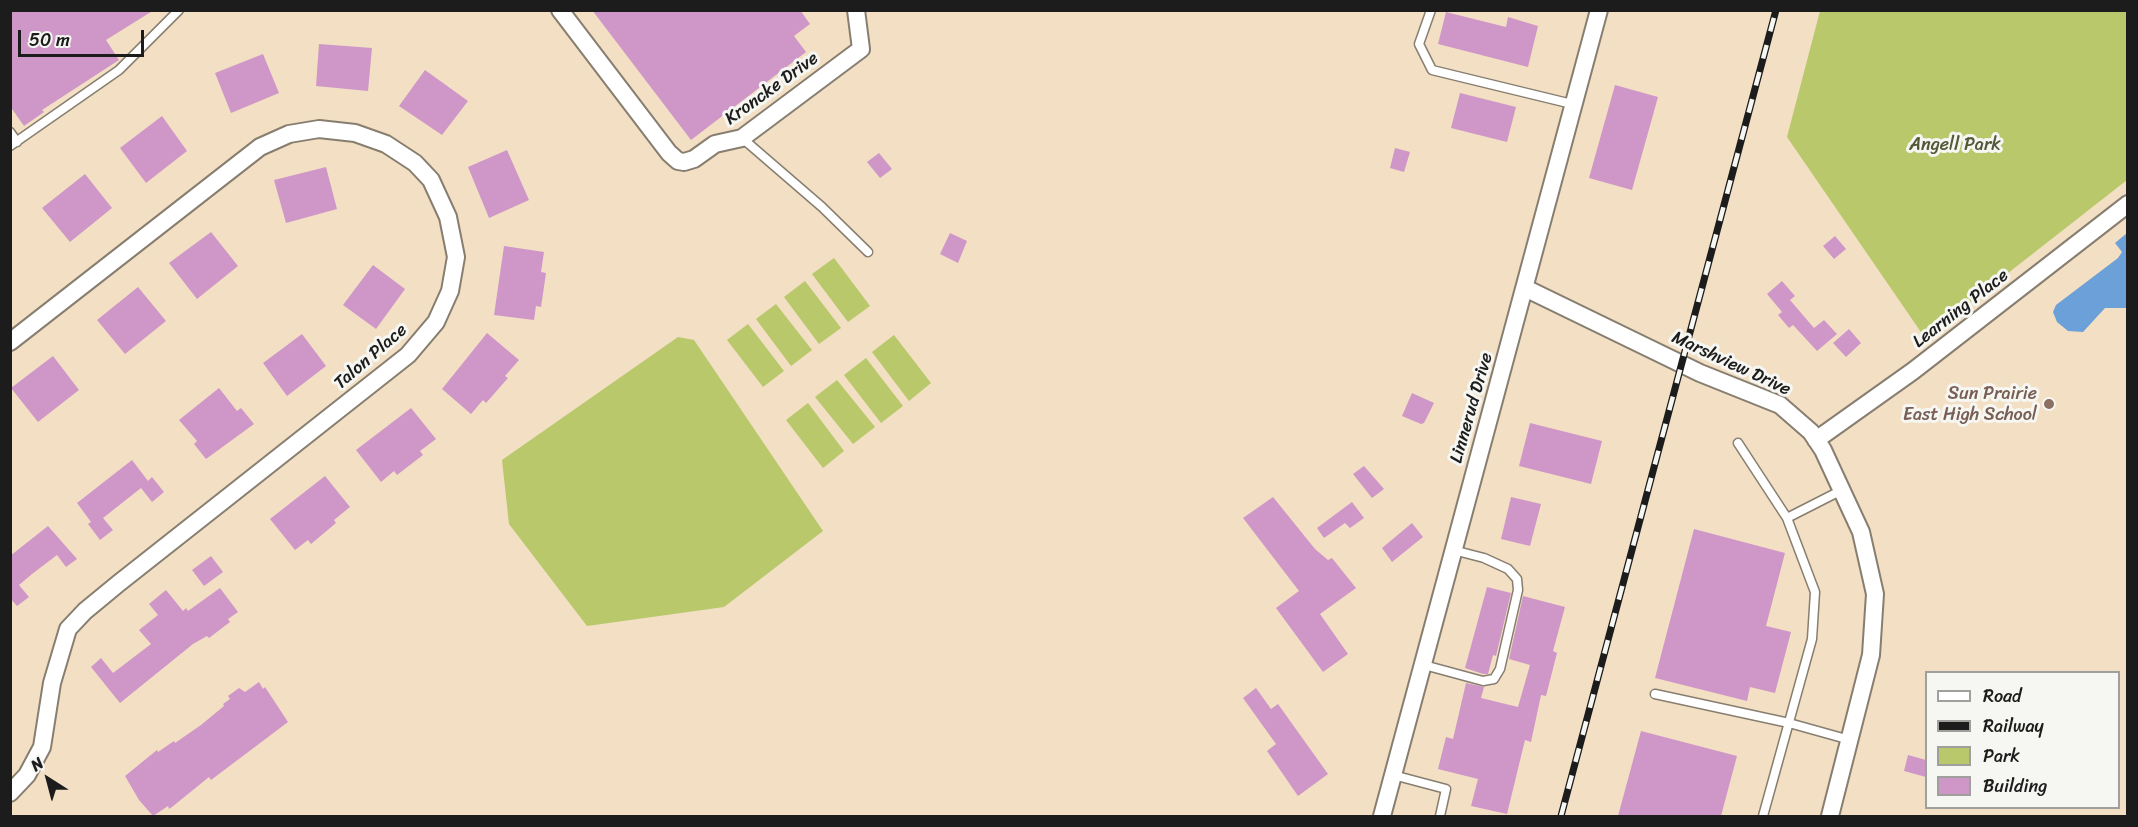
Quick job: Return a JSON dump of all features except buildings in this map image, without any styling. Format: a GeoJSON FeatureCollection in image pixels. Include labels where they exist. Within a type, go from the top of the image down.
{"type":"FeatureCollection","features":[{"type":"Feature","properties":{"kind":"street","name":"Kroncke Drive"},"geometry":{"type":"LineString","coordinates":[[560,10],[673,158],[678,161],[689,160],[715,144],[742,138],[861,49],[856,10]]}},
{"type":"Feature","properties":{"kind":"street","name":"Linnerud Drive"},"geometry":{"type":"LineString","coordinates":[[1382,816],[1424,665],[1452,549],[1525,288],[1529,263],[1595,11]]}},
{"type":"Feature","properties":{"kind":"street","name":"Talon Place"},"geometry":{"type":"LineString","coordinates":[[10,342],[260,147],[289,134],[319,129],[355,133],[386,144],[415,163],[431,180],[448,217],[456,257],[450,291],[436,322],[408,355],[119,583],[85,611],[68,629],[52,683],[42,747],[27,775],[10,793]]}},
{"type":"Feature","properties":{"kind":"street","name":"Learning Place"},"geometry":{"type":"LineString","coordinates":[[1816,440],[1913,371],[2127,204]]}},
{"type":"Feature","properties":{"kind":"street","name":"Marshview Drive"},"geometry":{"type":"LineString","coordinates":[[1525,288],[1701,373],[1780,405],[1816,440],[1842,489],[1861,532],[1875,594],[1871,655],[1830,816]]}},
{"type":"Feature","properties":{"kind":"lane"},"geometry":{"type":"LineString","coordinates":[[10,132],[14,144],[119,70],[179,10]]}},
{"type":"Feature","properties":{"kind":"lane"},"geometry":{"type":"LineString","coordinates":[[1431,10],[1419,45],[1432,70],[1572,104]]}},
{"type":"Feature","properties":{"kind":"lane"},"geometry":{"type":"LineString","coordinates":[[742,138],[822,207],[868,252]]}},
{"type":"Feature","properties":{"kind":"lane"},"geometry":{"type":"LineString","coordinates":[[1738,443],[1787,518],[1815,592],[1812,639],[1763,816]]}},
{"type":"Feature","properties":{"kind":"lane"},"geometry":{"type":"LineString","coordinates":[[1787,518],[1842,489]]}},
{"type":"Feature","properties":{"kind":"lane"},"geometry":{"type":"LineString","coordinates":[[1424,665],[1483,681],[1494,679],[1503,658],[1518,590],[1517,579],[1508,569],[1452,549]]}},
{"type":"Feature","properties":{"kind":"lane"},"geometry":{"type":"LineString","coordinates":[[1655,694],[1789,723],[1850,740]]}},
{"type":"Feature","properties":{"kind":"lane"},"geometry":{"type":"LineString","coordinates":[[1393,775],[1446,789],[1440,816]]}},
{"type":"Feature","properties":{"kind":"green space","name":"Angell Park"},"geometry":{"type":"Polygon","coordinates":[[[1820,11],[2127,11],[2127,180],[1925,338],[1787,137],[1820,11]]]}},
{"type":"Feature","properties":{"kind":"green space"},"geometry":{"type":"Polygon","coordinates":[[[834,258],[870,306],[848,322],[812,274],[834,258]]]}},
{"type":"Feature","properties":{"kind":"green space"},"geometry":{"type":"Polygon","coordinates":[[[805,281],[841,328],[819,344],[784,297],[805,281]]]}},
{"type":"Feature","properties":{"kind":"green space"},"geometry":{"type":"Polygon","coordinates":[[[776,304],[812,350],[791,366],[756,319],[776,304]]]}},
{"type":"Feature","properties":{"kind":"green space"},"geometry":{"type":"Polygon","coordinates":[[[748,324],[784,371],[763,387],[727,340],[748,324]]]}},
{"type":"Feature","properties":{"kind":"green space"},"geometry":{"type":"Polygon","coordinates":[[[894,335],[931,383],[909,401],[872,352],[894,335]]]}},
{"type":"Feature","properties":{"kind":"green space"},"geometry":{"type":"Polygon","coordinates":[[[678,337],[694,340],[823,531],[724,607],[587,626],[509,524],[502,460],[678,337]]]}},
{"type":"Feature","properties":{"kind":"green space"},"geometry":{"type":"Polygon","coordinates":[[[866,358],[903,406],[881,423],[844,375],[866,358]]]}},
{"type":"Feature","properties":{"kind":"green space"},"geometry":{"type":"Polygon","coordinates":[[[837,380],[875,427],[853,444],[815,397],[837,380]]]}},
{"type":"Feature","properties":{"kind":"green space"},"geometry":{"type":"Polygon","coordinates":[[[808,403],[844,451],[823,468],[786,420],[808,403]]]}},
{"type":"Feature","properties":{"kind":"water"},"geometry":{"type":"Polygon","coordinates":[[[2127,233],[2127,308],[2105,308],[2083,332],[2068,331],[2057,322],[2053,312],[2056,305],[2118,258],[2122,252],[2115,243],[2127,233]]]}},
{"type":"Feature","properties":{"kind":"railway"},"geometry":{"type":"LineString","coordinates":[[1561,816],[1776,10]]}},
{"type":"Feature","properties":{"kind":"place","name":"Sun Prairie East High School"},"geometry":{"type":"Point","coordinates":[2049,404]}}]}
